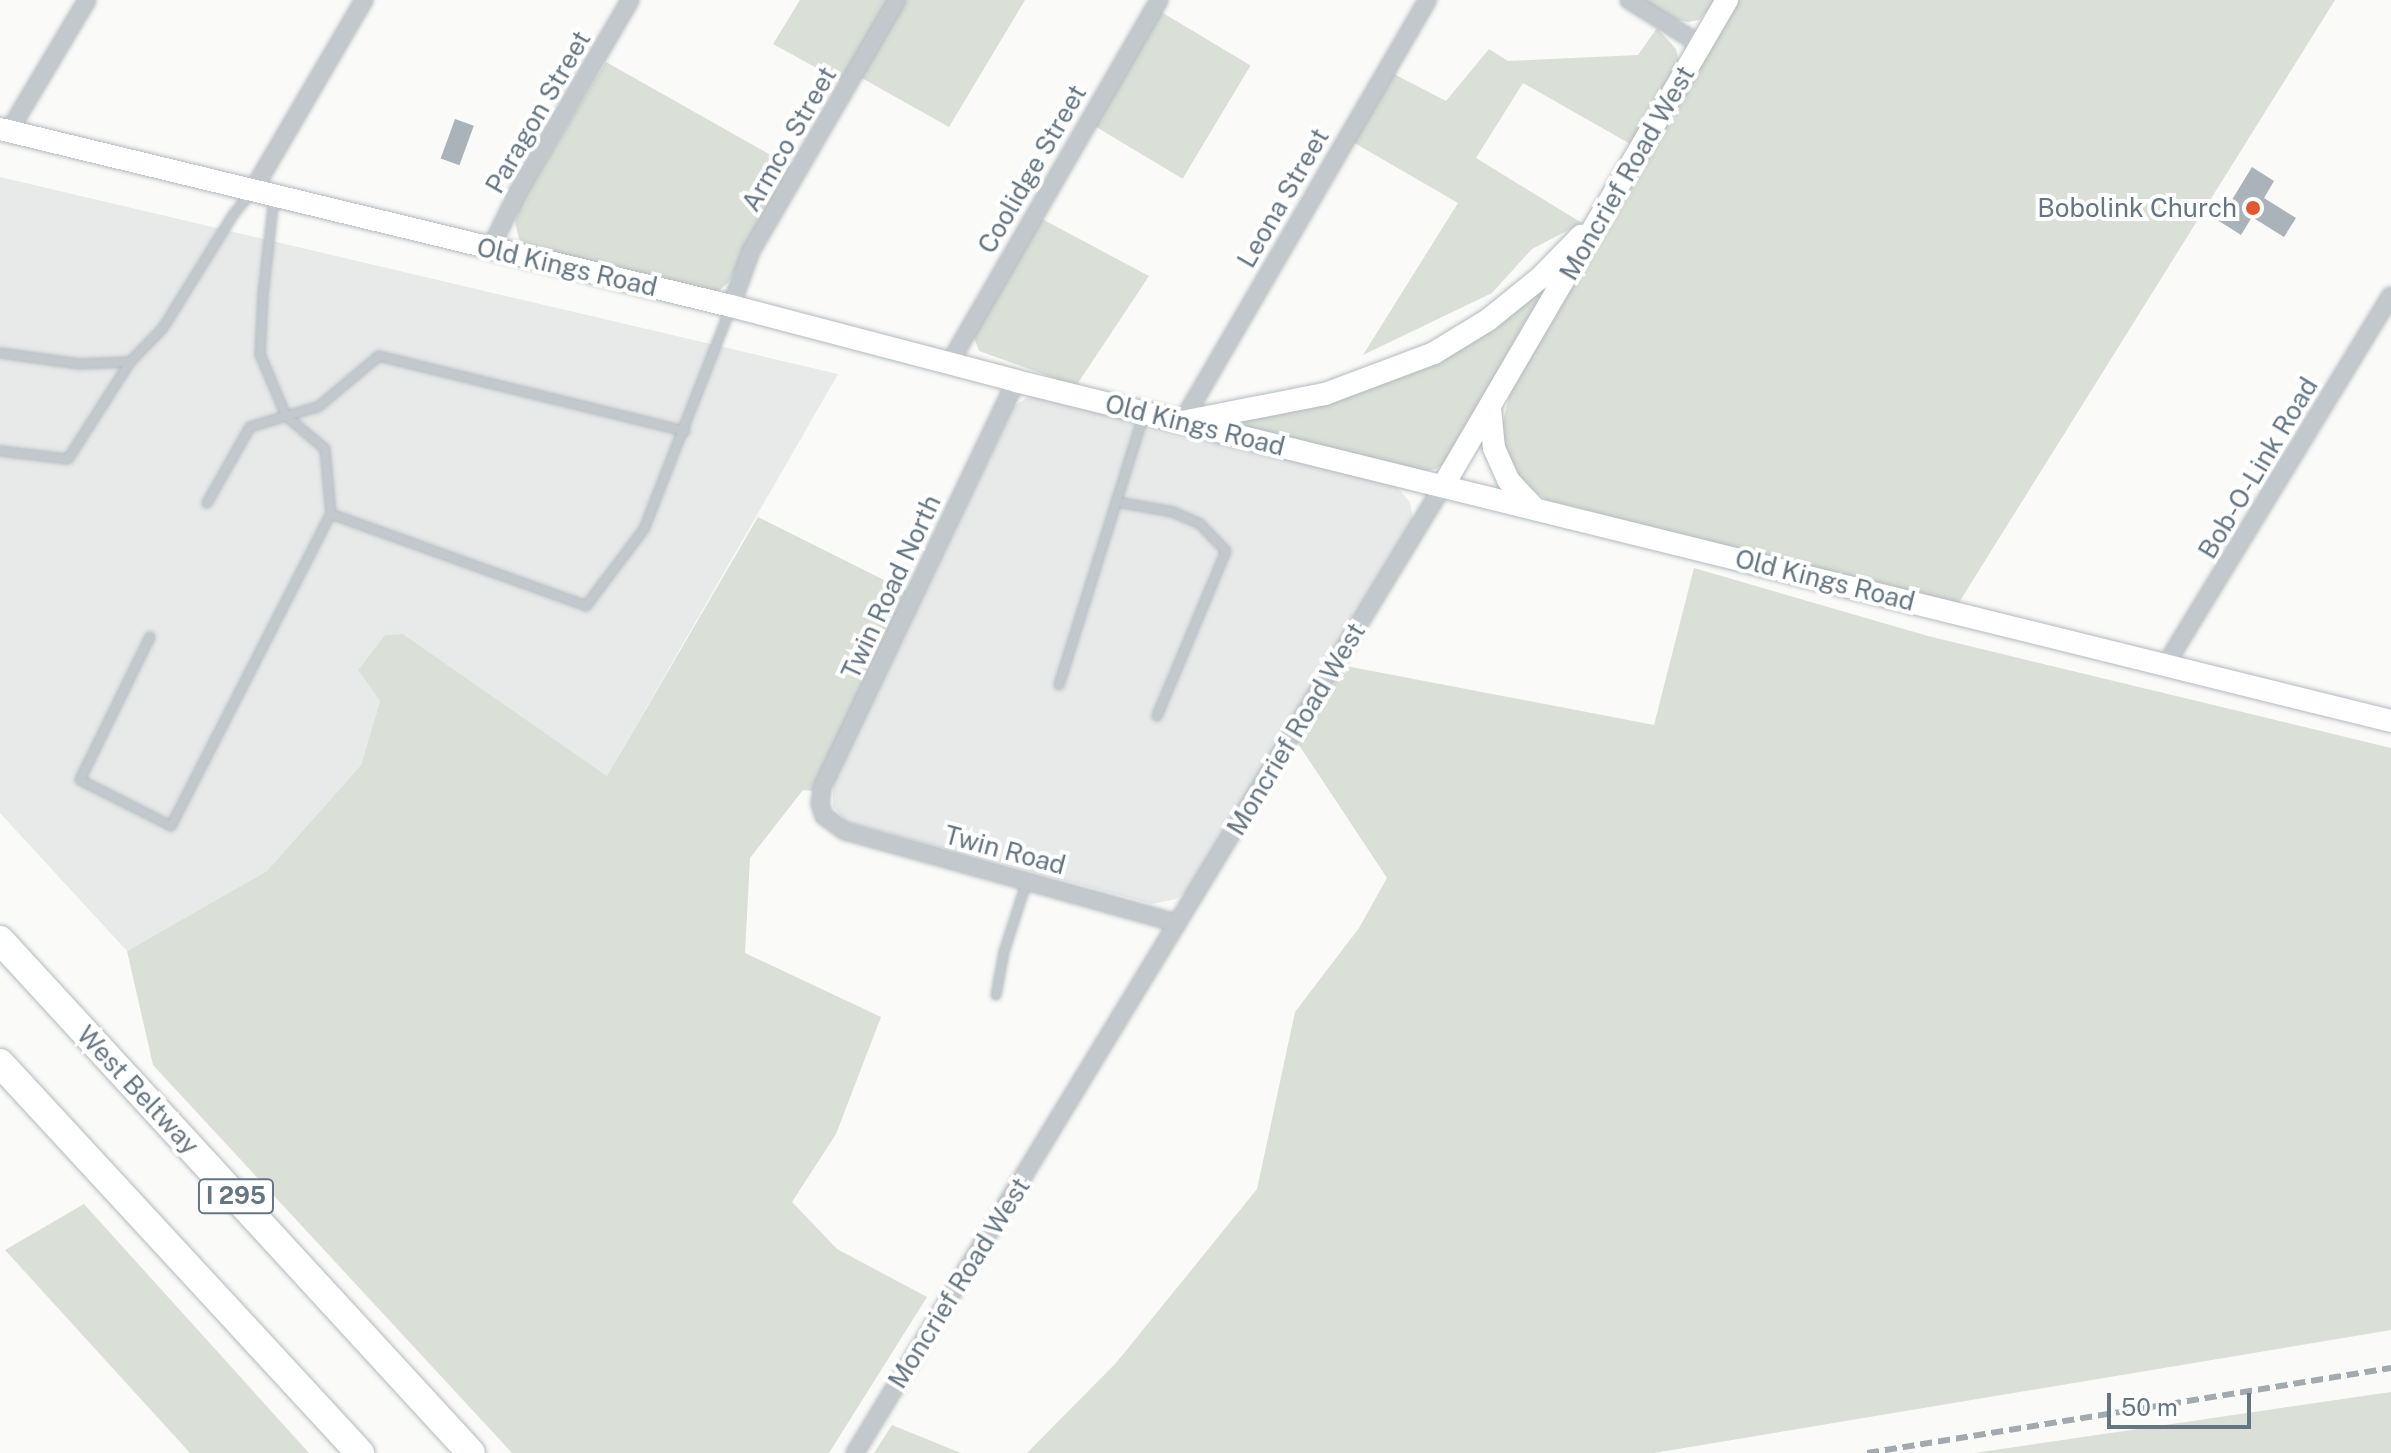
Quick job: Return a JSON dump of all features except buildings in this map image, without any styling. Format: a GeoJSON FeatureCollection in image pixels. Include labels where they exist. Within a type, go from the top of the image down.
{"type":"FeatureCollection","features":[{"type":"Feature","properties":{"kind":"highway","name":"West Beltway"},"geometry":{"type":"LineString","coordinates":[[0,940],[471,1453]]}},
{"type":"Feature","properties":{"kind":"highway"},"geometry":{"type":"LineString","coordinates":[[0,1063],[360,1453]]}},
{"type":"Feature","properties":{"kind":"street"},"geometry":{"type":"LineString","coordinates":[[5,130],[87,0]]}},
{"type":"Feature","properties":{"kind":"street"},"geometry":{"type":"LineString","coordinates":[[264,193],[364,0]]}},
{"type":"Feature","properties":{"kind":"street","name":"Paragon Street"},"geometry":{"type":"LineString","coordinates":[[490,249],[518,192],[630,0]]}},
{"type":"Feature","properties":{"kind":"street","name":"Armco Street"},"geometry":{"type":"LineString","coordinates":[[731,306],[751,251],[897,0]]}},
{"type":"Feature","properties":{"kind":"street","name":"Coolidge Street"},"geometry":{"type":"LineString","coordinates":[[949,364],[1159,0]]}},
{"type":"Feature","properties":{"kind":"street","name":"Leona Street"},"geometry":{"type":"LineString","coordinates":[[1182,422],[1428,0]]}},
{"type":"Feature","properties":{"kind":"street"},"geometry":{"type":"LineString","coordinates":[[1629,0],[1701,45]]}},
{"type":"Feature","properties":{"kind":"street","name":"Moncrief Road West"},"geometry":{"type":"LineString","coordinates":[[855,1453],[1490,408],[1727,0]]}},
{"type":"Feature","properties":{"kind":"street","name":"Old Kings Road"},"geometry":{"type":"LineString","coordinates":[[5,130],[731,306],[1016,381],[2391,721]]}},
{"type":"Feature","properties":{"kind":"street"},"geometry":{"type":"LineString","coordinates":[[1182,422],[1228,410],[1325,394],[1434,353],[1488,320],[1540,278],[1607,210]]}},
{"type":"Feature","properties":{"kind":"street","name":"Bob-O-Link Road"},"geometry":{"type":"LineString","coordinates":[[2166,664],[2391,296]]}},
{"type":"Feature","properties":{"kind":"street","name":"Twin Road North"},"geometry":{"type":"LineString","coordinates":[[824,816],[822,788],[1016,381]]}},
{"type":"Feature","properties":{"kind":"street"},"geometry":{"type":"LineString","coordinates":[[1490,408],[1494,448],[1508,480],[1536,509]]}},
{"type":"Feature","properties":{"kind":"street","name":"Twin Road"},"geometry":{"type":"LineString","coordinates":[[824,816],[845,831],[1177,923]]}},
{"type":"Feature","properties":{"kind":"lane"},"geometry":{"type":"LineString","coordinates":[[0,451],[68,459],[130,362],[163,328],[233,215],[264,193]]}},
{"type":"Feature","properties":{"kind":"lane"},"geometry":{"type":"LineString","coordinates":[[150,637],[80,780],[171,826],[331,514],[325,449],[286,416],[260,354],[264,193]]}},
{"type":"Feature","properties":{"kind":"lane"},"geometry":{"type":"LineString","coordinates":[[331,514],[586,606],[644,529],[685,431],[731,306]]}},
{"type":"Feature","properties":{"kind":"lane"},"geometry":{"type":"LineString","coordinates":[[0,353],[79,364],[130,362]]}},
{"type":"Feature","properties":{"kind":"lane"},"geometry":{"type":"LineString","coordinates":[[207,503],[250,427],[318,407],[379,356],[685,431]]}},
{"type":"Feature","properties":{"kind":"lane"},"geometry":{"type":"LineString","coordinates":[[1059,685],[1145,412]]}},
{"type":"Feature","properties":{"kind":"lane"},"geometry":{"type":"LineString","coordinates":[[1117,502],[1173,512],[1200,524],[1226,551],[1157,716]]}},
{"type":"Feature","properties":{"kind":"lane"},"geometry":{"type":"LineString","coordinates":[[996,995],[1004,952],[1027,881]]}},
{"type":"Feature","properties":{"kind":"shaded area"},"geometry":{"type":"Polygon","coordinates":[[[800,0],[889,0],[842,82],[773,44],[800,0]]]}},
{"type":"Feature","properties":{"kind":"shaded area"},"geometry":{"type":"Polygon","coordinates":[[[906,0],[1025,0],[949,127],[860,77],[906,0]]]}},
{"type":"Feature","properties":{"kind":"shaded area"},"geometry":{"type":"Polygon","coordinates":[[[1642,0],[1716,0],[1699,20],[1688,22],[1672,19],[1642,0]]]}},
{"type":"Feature","properties":{"kind":"shaded area"},"geometry":{"type":"Polygon","coordinates":[[[1739,0],[2335,0],[1958,604],[1546,500],[1523,482],[1506,452],[1502,426],[1510,393],[1739,0]]]}},
{"type":"Feature","properties":{"kind":"shaded area"},"geometry":{"type":"Polygon","coordinates":[[[1158,10],[1251,66],[1183,179],[1090,123],[1158,10]]]}},
{"type":"Feature","properties":{"kind":"shaded area"},"geometry":{"type":"Polygon","coordinates":[[[1657,28],[1676,49],[1679,63],[1632,145],[1523,83],[1476,158],[1582,223],[1532,249],[1492,293],[1363,355],[1458,203],[1351,141],[1392,73],[1446,101],[1489,49],[1508,61],[1638,55],[1657,28]]]}},
{"type":"Feature","properties":{"kind":"shaded area"},"geometry":{"type":"Polygon","coordinates":[[[606,62],[792,167],[728,283],[717,292],[529,250],[519,239],[515,222],[520,204],[606,62]]]}},
{"type":"Feature","properties":{"kind":"shaded area"},"geometry":{"type":"Polygon","coordinates":[[[0,177],[838,374],[607,776],[403,634],[385,635],[358,670],[380,701],[361,765],[267,871],[127,951],[0,813],[0,177]]]}},
{"type":"Feature","properties":{"kind":"shaded area"},"geometry":{"type":"Polygon","coordinates":[[[1040,218],[1149,276],[1076,386],[979,351],[973,335],[1040,218]]]}},
{"type":"Feature","properties":{"kind":"shaded area"},"geometry":{"type":"Polygon","coordinates":[[[1555,272],[1448,461],[1436,469],[1419,472],[1229,423],[1332,401],[1555,272]]]}},
{"type":"Feature","properties":{"kind":"shaded area"},"geometry":{"type":"Polygon","coordinates":[[[1030,396],[1396,486],[1410,502],[1413,520],[1189,890],[1176,899],[1152,904],[847,822],[833,807],[833,780],[1014,406],[1030,396]]]}},
{"type":"Feature","properties":{"kind":"shaded area"},"geometry":{"type":"Polygon","coordinates":[[[758,517],[908,592],[813,791],[803,790],[750,858],[745,953],[881,1017],[836,1134],[792,1202],[837,1249],[927,1297],[829,1453],[512,1453],[153,1065],[127,951],[267,871],[361,765],[380,701],[358,670],[385,635],[403,634],[607,776],[758,517]]]}},
{"type":"Feature","properties":{"kind":"shaded area"},"geometry":{"type":"Polygon","coordinates":[[[1694,568],[1928,636],[2391,748],[2391,1330],[1654,1453],[1027,1453],[1116,1363],[1257,1189],[1295,1012],[1359,928],[1387,878],[1297,742],[1346,666],[1654,725],[1694,568]]]}},
{"type":"Feature","properties":{"kind":"shaded area"},"geometry":{"type":"Polygon","coordinates":[[[84,1204],[309,1453],[190,1453],[5,1250],[84,1204]]]}},
{"type":"Feature","properties":{"kind":"shaded area"},"geometry":{"type":"Polygon","coordinates":[[[2391,1392],[2391,1453],[1974,1453],[2391,1392]]]}},
{"type":"Feature","properties":{"kind":"shaded area"},"geometry":{"type":"Polygon","coordinates":[[[892,1425],[961,1453],[874,1453],[892,1425]]]}},
{"type":"Feature","properties":{"kind":"railway"},"geometry":{"type":"LineString","coordinates":[[1867,1453],[2391,1368]]}},
{"type":"Feature","properties":{"kind":"place","name":"Bobolink Church"},"geometry":{"type":"Point","coordinates":[2253,208]}}]}
